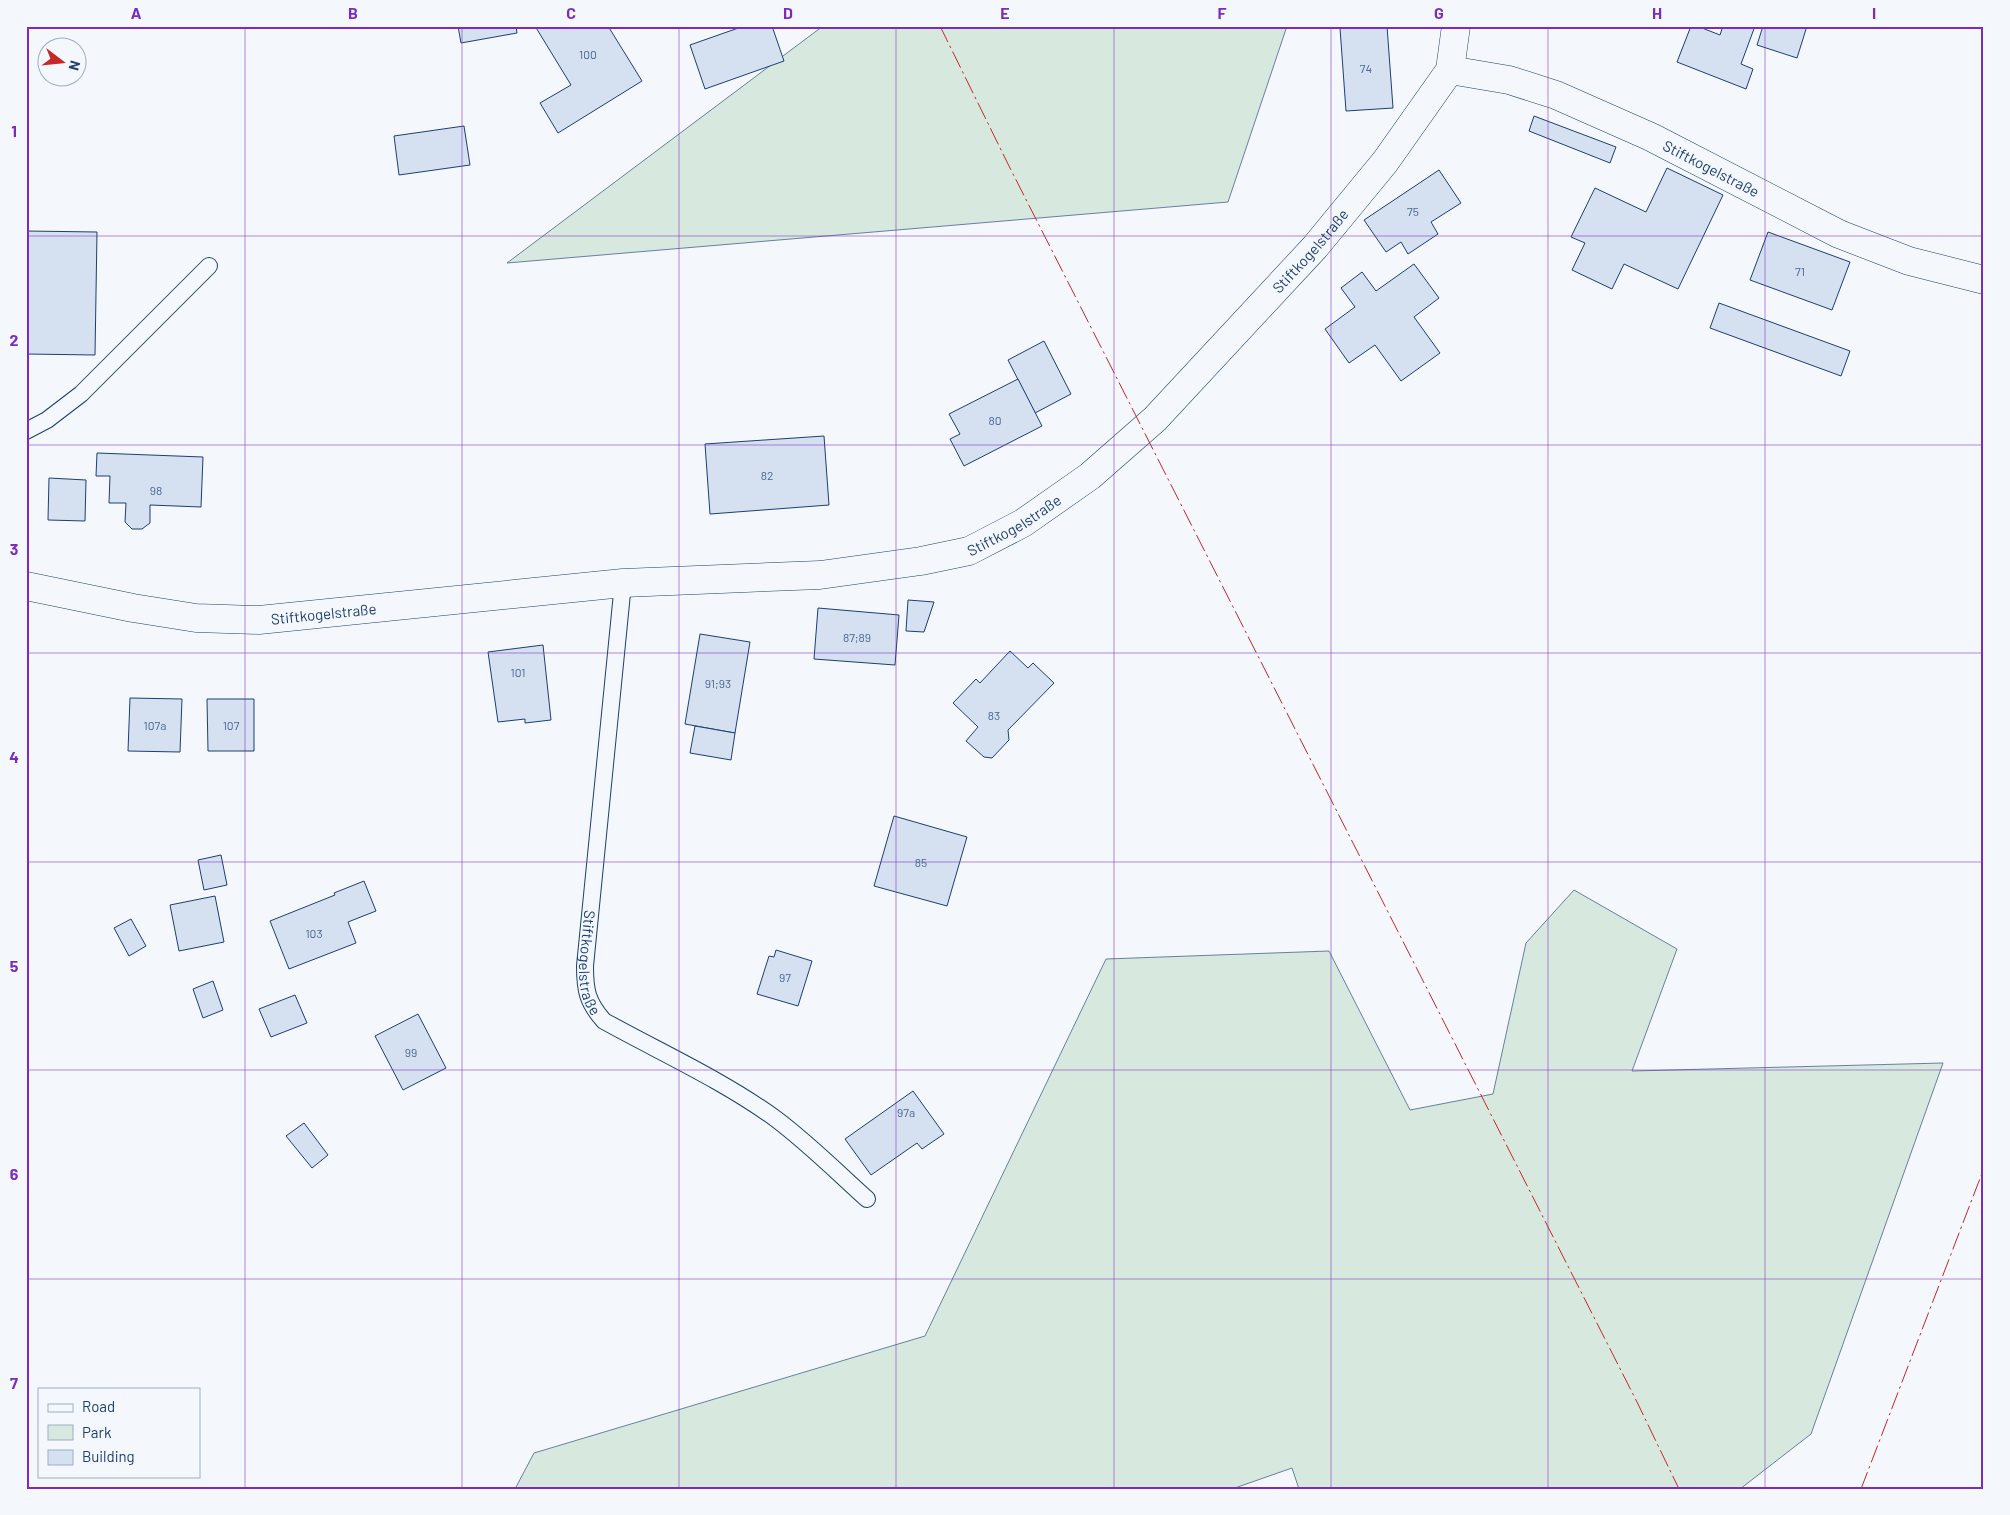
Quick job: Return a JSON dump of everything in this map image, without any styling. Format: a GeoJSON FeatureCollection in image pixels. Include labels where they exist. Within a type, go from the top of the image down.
{"type":"FeatureCollection","features":[{"type":"Feature","properties":{"kind":"street"},"geometry":{"type":"LineString","coordinates":[[1438,26],[1438,36],[1450,70]]}},
{"type":"Feature","properties":{"kind":"street"},"geometry":{"type":"LineString","coordinates":[[1450,70],[1456,26]]}},
{"type":"Feature","properties":{"kind":"street","name":"Stiftkogelstraße"},"geometry":{"type":"LineString","coordinates":[[26,586],[133,608],[196,618],[259,620],[623,582],[820,575],[912,562],[969,551],[1023,523],[1090,476],[1155,419],[1315,247],[1385,162],[1450,70],[1509,80],[1556,95],[1652,137],[1839,234],[1909,261],[1984,280]]}},
{"type":"Feature","properties":{"kind":"lane"},"geometry":{"type":"LineString","coordinates":[[26,431],[47,420],[81,394],[209,266]]}},
{"type":"Feature","properties":{"kind":"lane","name":"Stiftkogelstraße"},"geometry":{"type":"LineString","coordinates":[[623,582],[586,966],[585,988],[592,1008],[604,1021],[729,1090],[775,1118],[803,1140],[867,1199]]}},
{"type":"Feature","properties":{"kind":"green space"},"geometry":{"type":"Polygon","coordinates":[[[823,26],[1287,26],[1228,202],[507,263],[823,26]]]}},
{"type":"Feature","properties":{"kind":"green space"},"geometry":{"type":"Polygon","coordinates":[[[1574,890],[1677,949],[1632,1071],[1943,1063],[1811,1434],[1740,1489],[1299,1489],[1292,1468],[1232,1489],[515,1489],[534,1453],[925,1336],[1106,959],[1329,951],[1410,1110],[1493,1094],[1526,943],[1574,890]]]}},
{"type":"Feature","properties":{"kind":"building"},"geometry":{"type":"Polygon","coordinates":[[[458,26],[516,26],[517,33],[461,43],[458,26]]]}},
{"type":"Feature","properties":{"kind":"building"},"geometry":{"type":"Polygon","coordinates":[[[535,26],[608,26],[642,81],[558,133],[540,103],[571,85],[535,26]]]}},
{"type":"Feature","properties":{"kind":"building"},"geometry":{"type":"Polygon","coordinates":[[[744,26],[772,26],[784,61],[705,89],[690,45],[744,26]]]}},
{"type":"Feature","properties":{"kind":"building"},"geometry":{"type":"Polygon","coordinates":[[[1387,26],[1393,108],[1346,111],[1340,28],[1387,26]]]}},
{"type":"Feature","properties":{"kind":"building"},"geometry":{"type":"Polygon","coordinates":[[[1691,26],[1697,26],[1720,35],[1723,26],[1755,26],[1741,64],[1753,69],[1746,89],[1677,62],[1691,26]]]}},
{"type":"Feature","properties":{"kind":"building"},"geometry":{"type":"Polygon","coordinates":[[[1763,26],[1807,26],[1797,58],[1757,45],[1763,26]]]}},
{"type":"Feature","properties":{"kind":"building"},"geometry":{"type":"Polygon","coordinates":[[[1534,116],[1616,147],[1610,163],[1529,131],[1534,116]]]}},
{"type":"Feature","properties":{"kind":"building"},"geometry":{"type":"Polygon","coordinates":[[[464,126],[470,165],[399,175],[394,136],[464,126]]]}},
{"type":"Feature","properties":{"kind":"building"},"geometry":{"type":"Polygon","coordinates":[[[1667,168],[1723,195],[1678,289],[1624,264],[1612,289],[1572,270],[1585,243],[1571,237],[1595,188],[1646,212],[1667,168]]]}},
{"type":"Feature","properties":{"kind":"building"},"geometry":{"type":"Polygon","coordinates":[[[1439,170],[1461,203],[1431,222],[1438,234],[1408,254],[1401,242],[1386,252],[1364,220],[1439,170]]]}},
{"type":"Feature","properties":{"kind":"building"},"geometry":{"type":"Polygon","coordinates":[[[26,231],[97,232],[95,355],[26,354],[26,231]]]}},
{"type":"Feature","properties":{"kind":"building"},"geometry":{"type":"Polygon","coordinates":[[[1768,232],[1850,262],[1832,310],[1750,280],[1768,232]]]}},
{"type":"Feature","properties":{"kind":"building"},"geometry":{"type":"Polygon","coordinates":[[[1414,264],[1439,298],[1414,317],[1440,353],[1401,381],[1375,345],[1349,363],[1325,329],[1355,307],[1341,288],[1362,272],[1376,291],[1414,264]]]}},
{"type":"Feature","properties":{"kind":"building"},"geometry":{"type":"Polygon","coordinates":[[[1719,303],[1850,351],[1841,376],[1710,328],[1719,303]]]}},
{"type":"Feature","properties":{"kind":"building"},"geometry":{"type":"Polygon","coordinates":[[[1044,341],[1071,394],[1035,413],[1008,360],[1044,341]]]}},
{"type":"Feature","properties":{"kind":"building"},"geometry":{"type":"Polygon","coordinates":[[[1018,379],[1042,426],[964,466],[950,439],[960,434],[949,414],[1018,379]]]}},
{"type":"Feature","properties":{"kind":"building"},"geometry":{"type":"Polygon","coordinates":[[[824,436],[829,505],[710,514],[705,444],[824,436]]]}},
{"type":"Feature","properties":{"kind":"building"},"geometry":{"type":"Polygon","coordinates":[[[97,453],[203,457],[201,507],[150,505],[150,523],[142,529],[132,529],[125,522],[126,503],[109,503],[110,476],[96,476],[97,453]]]}},
{"type":"Feature","properties":{"kind":"building"},"geometry":{"type":"Polygon","coordinates":[[[49,478],[86,480],[85,521],[48,520],[49,478]]]}},
{"type":"Feature","properties":{"kind":"building"},"geometry":{"type":"Polygon","coordinates":[[[908,600],[934,602],[924,632],[906,631],[908,600]]]}},
{"type":"Feature","properties":{"kind":"building"},"geometry":{"type":"Polygon","coordinates":[[[818,608],[899,615],[895,665],[814,659],[818,608]]]}},
{"type":"Feature","properties":{"kind":"building"},"geometry":{"type":"Polygon","coordinates":[[[700,634],[750,642],[735,733],[685,724],[700,634]]]}},
{"type":"Feature","properties":{"kind":"building"},"geometry":{"type":"Polygon","coordinates":[[[543,645],[551,720],[525,723],[525,719],[498,722],[488,652],[543,645]]]}},
{"type":"Feature","properties":{"kind":"building"},"geometry":{"type":"Polygon","coordinates":[[[1010,651],[1028,668],[1033,663],[1054,683],[1008,730],[1009,740],[992,758],[984,757],[966,741],[978,727],[953,703],[976,679],[980,683],[1010,651]]]}},
{"type":"Feature","properties":{"kind":"building"},"geometry":{"type":"Polygon","coordinates":[[[130,698],[182,699],[180,752],[128,751],[130,698]]]}},
{"type":"Feature","properties":{"kind":"building"},"geometry":{"type":"Polygon","coordinates":[[[207,699],[254,699],[254,751],[208,751],[207,699]]]}},
{"type":"Feature","properties":{"kind":"building"},"geometry":{"type":"Polygon","coordinates":[[[695,726],[735,733],[731,760],[690,753],[695,726]]]}},
{"type":"Feature","properties":{"kind":"building"},"geometry":{"type":"Polygon","coordinates":[[[894,816],[967,837],[947,906],[874,886],[894,816]]]}},
{"type":"Feature","properties":{"kind":"building"},"geometry":{"type":"Polygon","coordinates":[[[221,855],[227,885],[204,890],[198,860],[221,855]]]}},
{"type":"Feature","properties":{"kind":"building"},"geometry":{"type":"Polygon","coordinates":[[[364,881],[376,911],[348,922],[356,943],[289,969],[270,921],[335,895],[334,893],[364,881]]]}},
{"type":"Feature","properties":{"kind":"building"},"geometry":{"type":"Polygon","coordinates":[[[215,896],[224,942],[179,951],[170,905],[215,896]]]}},
{"type":"Feature","properties":{"kind":"building"},"geometry":{"type":"Polygon","coordinates":[[[131,919],[146,946],[129,956],[114,928],[131,919]]]}},
{"type":"Feature","properties":{"kind":"building"},"geometry":{"type":"Polygon","coordinates":[[[776,950],[812,961],[798,1006],[757,994],[769,956],[774,957],[776,950]]]}},
{"type":"Feature","properties":{"kind":"building"},"geometry":{"type":"Polygon","coordinates":[[[213,981],[223,1010],[203,1018],[193,989],[213,981]]]}},
{"type":"Feature","properties":{"kind":"building"},"geometry":{"type":"Polygon","coordinates":[[[295,995],[307,1023],[271,1037],[259,1009],[295,995]]]}},
{"type":"Feature","properties":{"kind":"building"},"geometry":{"type":"Polygon","coordinates":[[[418,1014],[446,1068],[403,1090],[375,1036],[418,1014]]]}},
{"type":"Feature","properties":{"kind":"building"},"geometry":{"type":"Polygon","coordinates":[[[913,1091],[944,1134],[922,1149],[917,1143],[871,1175],[845,1139],[913,1091]]]}},
{"type":"Feature","properties":{"kind":"building"},"geometry":{"type":"Polygon","coordinates":[[[304,1123],[328,1155],[312,1168],[286,1136],[304,1123]]]}},
{"type":"Feature","properties":{"kind":"power"},"geometry":{"type":"LineString","coordinates":[[940,26],[1009,166],[1637,1402],[1679,1489]]}},
{"type":"Feature","properties":{"kind":"power"},"geometry":{"type":"LineString","coordinates":[[1861,1489],[1984,1168]]}}]}
